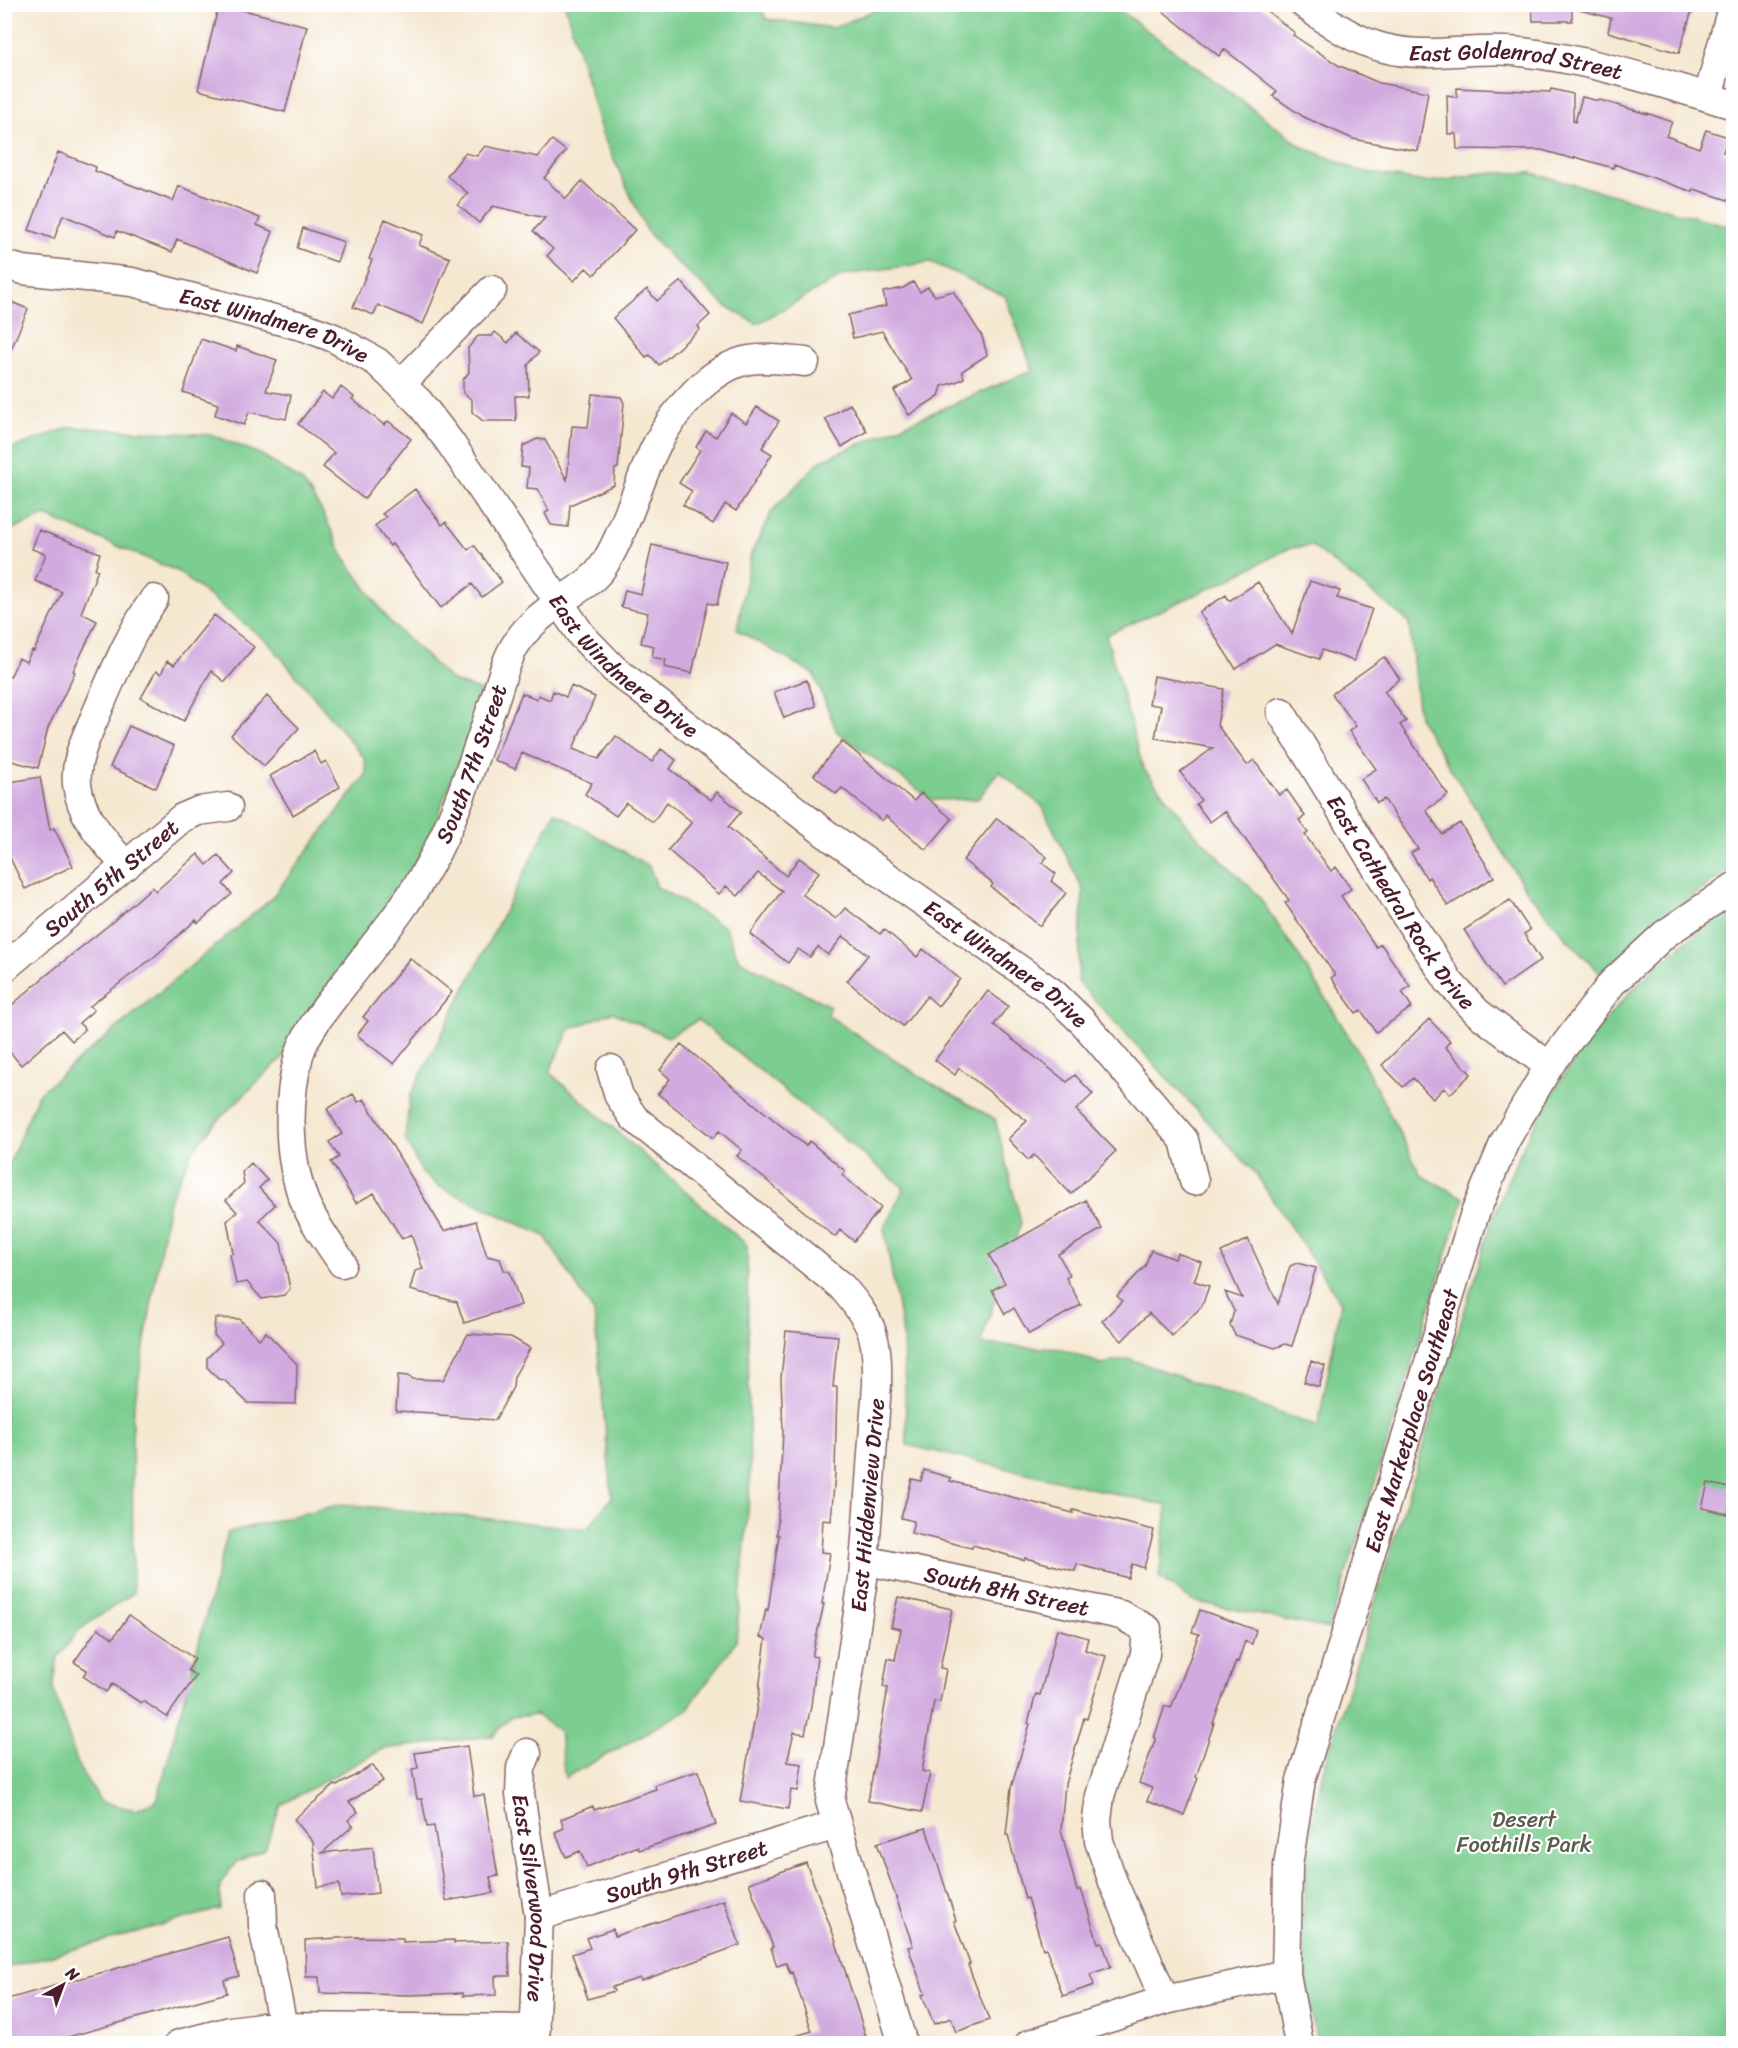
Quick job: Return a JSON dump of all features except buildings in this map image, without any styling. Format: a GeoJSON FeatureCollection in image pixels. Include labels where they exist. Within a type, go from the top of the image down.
{"type":"FeatureCollection","features":[{"type":"Feature","properties":{"kind":"street"},"geometry":{"type":"LineString","coordinates":[[1721,101],[1733,4]]}},
{"type":"Feature","properties":{"kind":"street","name":"East Goldenrod Street"},"geometry":{"type":"LineString","coordinates":[[1318,9],[1361,40],[1384,48],[1408,52],[1518,51],[1585,62],[1721,101]]}},
{"type":"Feature","properties":{"kind":"street","name":"East Windmere Drive"},"geometry":{"type":"LineString","coordinates":[[4,264],[23,270],[132,282],[305,327],[334,338],[377,362],[418,402],[449,441],[582,636],[614,669],[825,833],[1053,993],[1083,1022],[1184,1140],[1194,1181]]}},
{"type":"Feature","properties":{"kind":"street"},"geometry":{"type":"LineString","coordinates":[[401,384],[492,290]]}},
{"type":"Feature","properties":{"kind":"street","name":"South 7th Street"},"geometry":{"type":"LineString","coordinates":[[342,1263],[316,1224],[304,1200],[293,1164],[291,1104],[300,1054],[316,1023],[392,923],[429,866],[467,778],[506,663],[526,630],[585,585],[604,565],[657,444],[696,391],[729,366],[748,360],[769,358],[805,363]]}},
{"type":"Feature","properties":{"kind":"street"},"geometry":{"type":"LineString","coordinates":[[126,866],[91,823],[81,802],[77,785],[78,766],[83,746],[125,646],[154,599]]}},
{"type":"Feature","properties":{"kind":"street","name":"East Cathedral Rock Drive"},"geometry":{"type":"LineString","coordinates":[[1281,712],[1404,913],[1450,983],[1478,1013],[1549,1066]]}},
{"type":"Feature","properties":{"kind":"street","name":"South 5th Street"},"geometry":{"type":"LineString","coordinates":[[4,968],[182,818],[198,812],[228,807]]}},
{"type":"Feature","properties":{"kind":"street","name":"East Marketplace Southeast"},"geometry":{"type":"LineString","coordinates":[[1299,2043],[1287,1974],[1288,1866],[1301,1780],[1474,1216],[1505,1141],[1549,1066],[1612,983],[1665,934],[1734,887]]}},
{"type":"Feature","properties":{"kind":"street","name":"East Hiddenview Drive"},"geometry":{"type":"LineString","coordinates":[[611,1069],[619,1096],[634,1118],[842,1287],[863,1311],[874,1333],[877,1356],[863,1579],[830,1801],[903,2043]]}},
{"type":"Feature","properties":{"kind":"street","name":"South 8th Street"},"geometry":{"type":"LineString","coordinates":[[864,1560],[1121,1615],[1147,1629],[1145,1654],[1100,1796],[1097,1820],[1099,1841],[1113,1881],[1165,2000]]}},
{"type":"Feature","properties":{"kind":"street","name":"East Silverwood Drive"},"geometry":{"type":"LineString","coordinates":[[527,1753],[521,1768],[520,1794],[539,1916],[535,2036]]}},
{"type":"Feature","properties":{"kind":"street","name":"South 9th Street"},"geometry":{"type":"LineString","coordinates":[[539,1916],[836,1825]]}},
{"type":"Feature","properties":{"kind":"street"},"geometry":{"type":"LineString","coordinates":[[262,1894],[263,1926],[284,2027]]}},
{"type":"Feature","properties":{"kind":"street"},"geometry":{"type":"LineString","coordinates":[[1047,2041],[1165,2000],[1287,1974]]}},
{"type":"Feature","properties":{"kind":"street"},"geometry":{"type":"LineString","coordinates":[[179,2043],[230,2031],[261,2027],[502,2030],[535,2036]]}},
{"type":"Feature","properties":{"kind":"green space"},"geometry":{"type":"Polygon","coordinates":[[[565,5],[760,5],[766,19],[834,28],[886,5],[1113,5],[1303,147],[1360,171],[1425,182],[1482,173],[1532,173],[1733,227],[1733,868],[1667,914],[1602,975],[1569,941],[1525,888],[1419,718],[1409,622],[1312,546],[1290,548],[1219,584],[1106,635],[1143,768],[1194,833],[1257,894],[1308,970],[1356,1048],[1421,1175],[1464,1198],[1329,1629],[1192,1601],[1159,1577],[1167,1506],[907,1445],[903,1336],[884,1228],[904,1188],[698,1020],[668,1037],[612,1012],[570,1029],[549,1072],[747,1245],[750,1488],[736,1642],[687,1710],[565,1778],[559,1731],[536,1715],[510,1717],[493,1736],[383,1749],[281,1805],[265,1849],[236,1862],[220,1884],[220,1909],[9,1967],[4,1955],[5,1174],[38,1094],[271,899],[366,775],[365,759],[269,643],[177,571],[46,516],[5,532],[5,451],[70,427],[213,435],[262,455],[303,482],[322,511],[344,557],[389,621],[452,681],[485,692],[433,828],[400,894],[305,1016],[283,1057],[215,1123],[193,1150],[169,1200],[132,1417],[133,1593],[79,1630],[58,1657],[53,1688],[79,1768],[101,1802],[135,1810],[157,1801],[228,1532],[342,1504],[587,1529],[612,1497],[594,1313],[545,1236],[440,1187],[422,1173],[405,1138],[410,1096],[555,812],[649,866],[657,887],[725,927],[739,960],[830,1006],[827,1015],[924,1079],[995,1119],[1021,1223],[980,1344],[1062,1349],[1101,1364],[1130,1359],[1318,1427],[1341,1303],[1255,1173],[1078,982],[1083,890],[1042,806],[999,771],[978,799],[933,800],[837,732],[814,674],[737,630],[751,554],[772,511],[820,461],[1033,370],[1005,296],[931,262],[844,275],[757,324],[727,307],[674,260],[647,231],[602,134],[565,5]]]}},
{"type":"Feature","properties":{"kind":"green space","name":"Desert Foothills Park"},"geometry":{"type":"Polygon","coordinates":[[[1733,909],[1733,2043],[1317,2044],[1307,1982],[1303,1921],[1309,1848],[1322,1775],[1489,1231],[1510,1175],[1529,1136],[1550,1097],[1575,1060],[1631,992],[1663,961],[1697,933],[1733,909]]]}}]}
